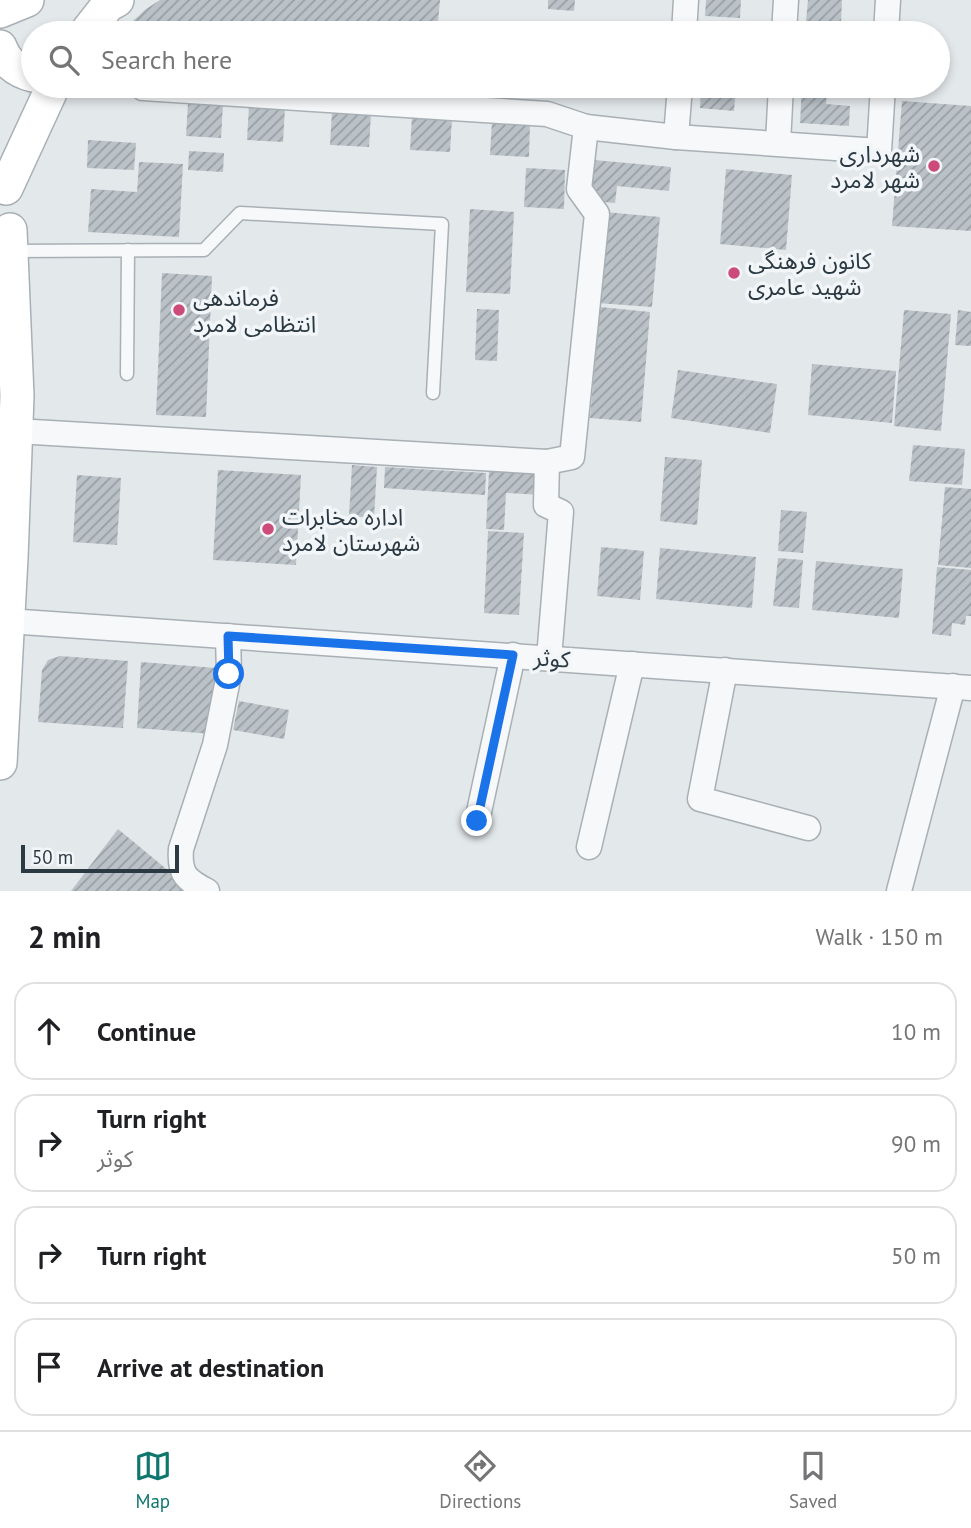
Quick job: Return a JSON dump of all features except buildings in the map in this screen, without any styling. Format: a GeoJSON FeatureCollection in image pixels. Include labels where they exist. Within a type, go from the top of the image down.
{"type":"FeatureCollection","features":[{"type":"Feature","properties":{"kind":"main road"},"geometry":{"type":"LineString","coordinates":[[95,21],[108,5],[117,0]]}},
{"type":"Feature","properties":{"kind":"main road"},"geometry":{"type":"LineString","coordinates":[[0,47],[4,56],[21,70]]}},
{"type":"Feature","properties":{"kind":"main road"},"geometry":{"type":"LineString","coordinates":[[0,763],[16,431],[8,391],[7,252],[3,181],[48,98]]}},
{"type":"Feature","properties":{"kind":"main road"},"geometry":{"type":"LineString","coordinates":[[0,518],[11,558]]}},
{"type":"Feature","properties":{"kind":"street"},"geometry":{"type":"LineString","coordinates":[[685,21],[686,0]]}},
{"type":"Feature","properties":{"kind":"street"},"geometry":{"type":"LineString","coordinates":[[785,21],[786,0]]}},
{"type":"Feature","properties":{"kind":"street"},"geometry":{"type":"LineString","coordinates":[[887,21],[888,0]]}},
{"type":"Feature","properties":{"kind":"street"},"geometry":{"type":"LineString","coordinates":[[298,98],[547,114],[586,127],[677,138],[879,150],[882,98]]}},
{"type":"Feature","properties":{"kind":"street"},"geometry":{"type":"LineString","coordinates":[[677,138],[679,98]]}},
{"type":"Feature","properties":{"kind":"street"},"geometry":{"type":"LineString","coordinates":[[778,143],[780,98]]}},
{"type":"Feature","properties":{"kind":"street"},"geometry":{"type":"LineString","coordinates":[[16,431],[547,463],[572,457],[597,215],[579,189],[586,127]]}},
{"type":"Feature","properties":{"kind":"street"},"geometry":{"type":"LineString","coordinates":[[547,463],[546,505],[561,512],[549,658]]}},
{"type":"Feature","properties":{"kind":"street"},"geometry":{"type":"LineString","coordinates":[[207,891],[190,881],[180,865],[181,849],[215,745],[229,674],[228,636]]}},
{"type":"Feature","properties":{"kind":"street","name":"کوثر"},"geometry":{"type":"LineString","coordinates":[[5,642],[228,636],[962,687]]}},
{"type":"Feature","properties":{"kind":"street"},"geometry":{"type":"LineString","coordinates":[[477,821],[513,655]]}},
{"type":"Feature","properties":{"kind":"street"},"geometry":{"type":"LineString","coordinates":[[589,847],[632,664]]}},
{"type":"Feature","properties":{"kind":"street"},"geometry":{"type":"LineString","coordinates":[[725,670],[701,799],[807,828]]}},
{"type":"Feature","properties":{"kind":"street"},"geometry":{"type":"LineString","coordinates":[[899,891],[962,687]]}},
{"type":"Feature","properties":{"kind":"lane"},"geometry":{"type":"LineString","coordinates":[[7,252],[204,250],[240,213],[442,224],[433,393]]}},
{"type":"Feature","properties":{"kind":"lane"},"geometry":{"type":"LineString","coordinates":[[127,374],[128,250]]}},
{"type":"Feature","properties":{"kind":"place","name":"شهرداری شهر لامرد"},"geometry":{"type":"Point","coordinates":[934,166]}},
{"type":"Feature","properties":{"kind":"place","name":"کانون فرهنگی شهید عامری"},"geometry":{"type":"Point","coordinates":[734,273]}},
{"type":"Feature","properties":{"kind":"place","name":"فرماندهی انتظامی لامرد"},"geometry":{"type":"Point","coordinates":[179,310]}},
{"type":"Feature","properties":{"kind":"place","name":"اداره مخابرات شهرستان لامرد"},"geometry":{"type":"Point","coordinates":[268,529]}},
{"type":"Feature","properties":{"kind":"route"},"geometry":{"type":"LineString","coordinates":[[229,674],[228,636],[513,655],[477,821]]}}]}
